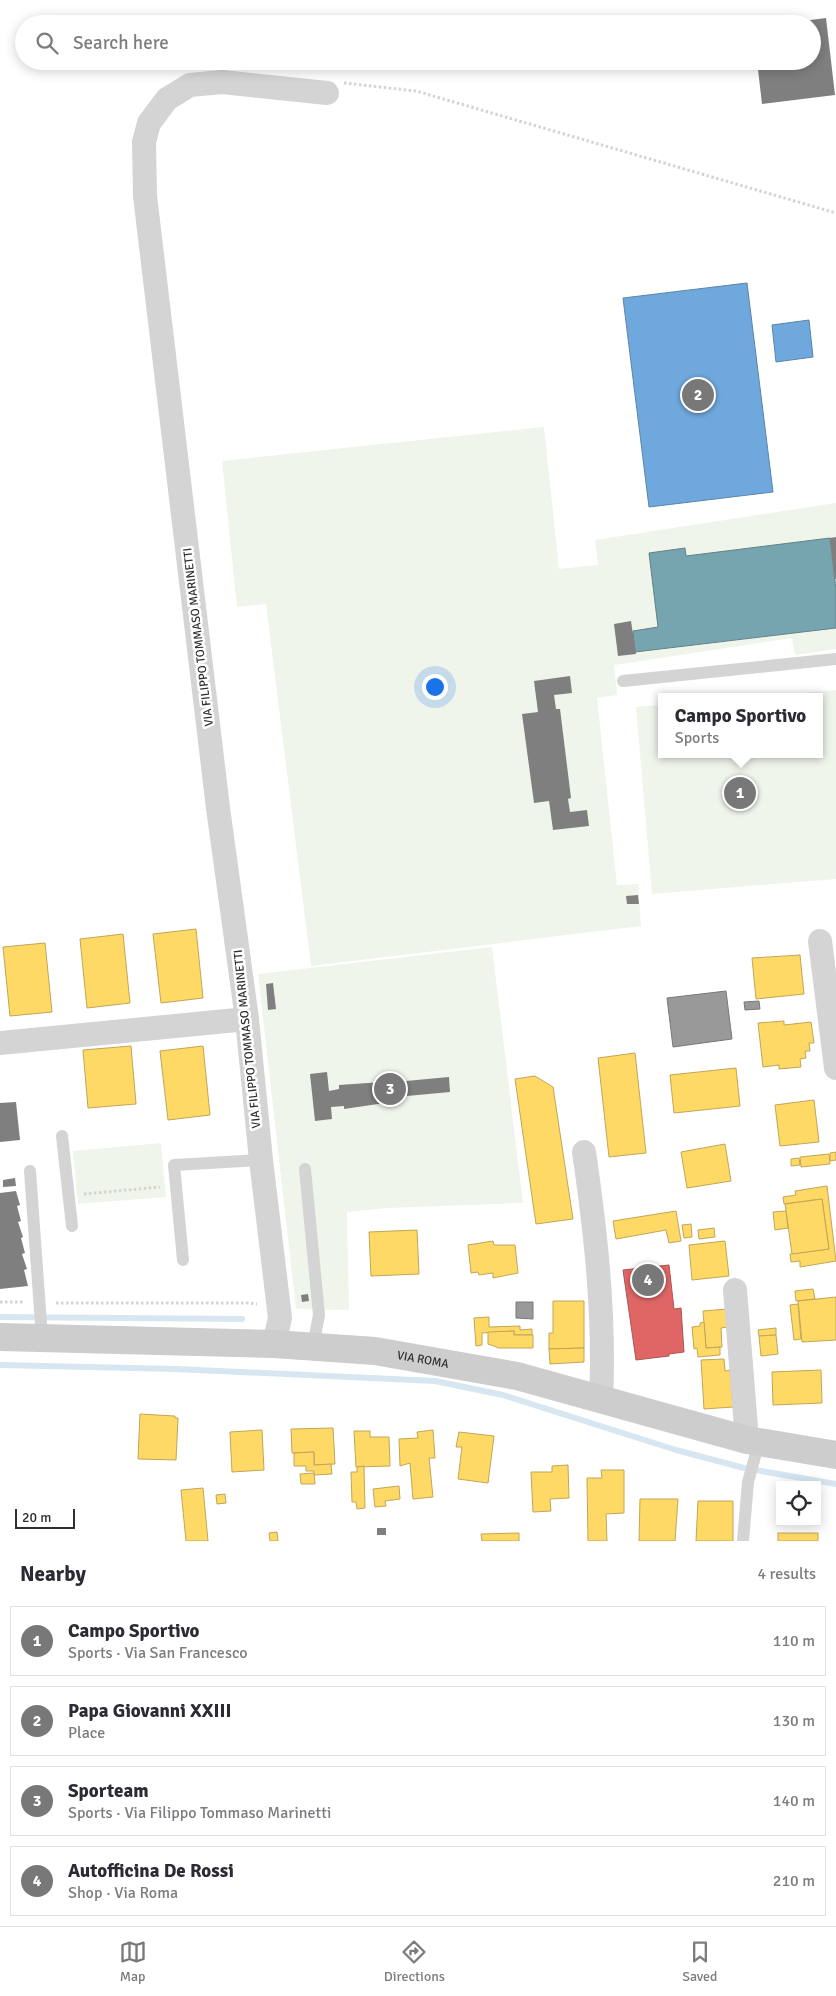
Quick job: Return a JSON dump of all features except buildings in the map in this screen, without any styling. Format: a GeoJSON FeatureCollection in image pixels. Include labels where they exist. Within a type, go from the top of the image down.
{"type":"FeatureCollection","features":[{"type":"Feature","properties":{"kind":"main road","name":"VIA ROMA"},"geometry":{"type":"LineString","coordinates":[[0,1338],[41,1331],[375,1351],[517,1376],[753,1446],[836,1455]]}},
{"type":"Feature","properties":{"kind":"street","name":"VIA FILIPPO TOMMASO MARINETTI"},"geometry":{"type":"LineString","coordinates":[[274,1344],[280,1318],[260,1160],[246,1019],[217,798],[146,206],[144,142],[149,122],[167,100],[190,85],[222,82],[333,88]]}},
{"type":"Feature","properties":{"kind":"street"},"geometry":{"type":"LineString","coordinates":[[820,941],[836,1068]]}},
{"type":"Feature","properties":{"kind":"street"},"geometry":{"type":"LineString","coordinates":[[0,1043],[246,1019]]}},
{"type":"Feature","properties":{"kind":"street"},"geometry":{"type":"LineString","coordinates":[[584,1152],[595,1230],[603,1360],[601,1400]]}},
{"type":"Feature","properties":{"kind":"street"},"geometry":{"type":"LineString","coordinates":[[735,1290],[753,1446]]}},
{"type":"Feature","properties":{"kind":"lane"},"geometry":{"type":"LineString","coordinates":[[624,681],[836,659]]}},
{"type":"Feature","properties":{"kind":"lane"},"geometry":{"type":"LineString","coordinates":[[62,1136],[72,1226]]}},
{"type":"Feature","properties":{"kind":"lane"},"geometry":{"type":"LineString","coordinates":[[183,1260],[174,1165],[260,1160]]}},
{"type":"Feature","properties":{"kind":"lane"},"geometry":{"type":"LineString","coordinates":[[305,1169],[319,1315],[313,1346]]}},
{"type":"Feature","properties":{"kind":"lane"},"geometry":{"type":"LineString","coordinates":[[30,1171],[41,1331]]}},
{"type":"Feature","properties":{"kind":"lane"},"geometry":{"type":"LineString","coordinates":[[743,1541],[753,1446]]}},
{"type":"Feature","properties":{"kind":"path"},"geometry":{"type":"LineString","coordinates":[[333,88],[416,91],[836,213]]}},
{"type":"Feature","properties":{"kind":"path"},"geometry":{"type":"LineString","coordinates":[[69,1195],[176,1185]]}},
{"type":"Feature","properties":{"kind":"shaded area"},"geometry":{"type":"Polygon","coordinates":[[[544,427],[559,569],[598,565],[595,540],[836,503],[836,649],[795,655],[792,638],[614,665],[617,695],[597,698],[617,885],[638,884],[641,926],[311,966],[266,604],[237,607],[222,461],[544,427]]]}},
{"type":"Feature","properties":{"kind":"shaded area"},"geometry":{"type":"Polygon","coordinates":[[[836,690],[836,879],[652,894],[636,707],[658,705],[658,758],[823,758],[823,693],[803,693],[836,690]]]}},
{"type":"Feature","properties":{"kind":"shaded area"},"geometry":{"type":"Polygon","coordinates":[[[492,947],[523,1203],[387,1208],[347,1212],[349,1310],[296,1309],[258,974],[492,947]]]}},
{"type":"Feature","properties":{"kind":"shaded area"},"geometry":{"type":"Polygon","coordinates":[[[161,1143],[166,1197],[78,1204],[73,1151],[161,1143]]]}},
{"type":"Feature","properties":{"kind":"waterway"},"geometry":{"type":"LineString","coordinates":[[0,1317],[242,1319]]}},
{"type":"Feature","properties":{"kind":"waterway"},"geometry":{"type":"LineString","coordinates":[[0,1365],[176,1369],[435,1381],[503,1395],[676,1450],[744,1468],[836,1484]]}},
{"type":"Feature","properties":{"kind":"place","name":"Papa Giovanni XXIII"},"geometry":{"type":"Point","coordinates":[698,395]}},
{"type":"Feature","properties":{"kind":"place","name":"Campo Sportivo"},"geometry":{"type":"Point","coordinates":[740,793]}},
{"type":"Feature","properties":{"kind":"place","name":"Sporteam"},"geometry":{"type":"Point","coordinates":[390,1089]}},
{"type":"Feature","properties":{"kind":"place","name":"Autofficina De Rossi"},"geometry":{"type":"Point","coordinates":[648,1280]}}]}
